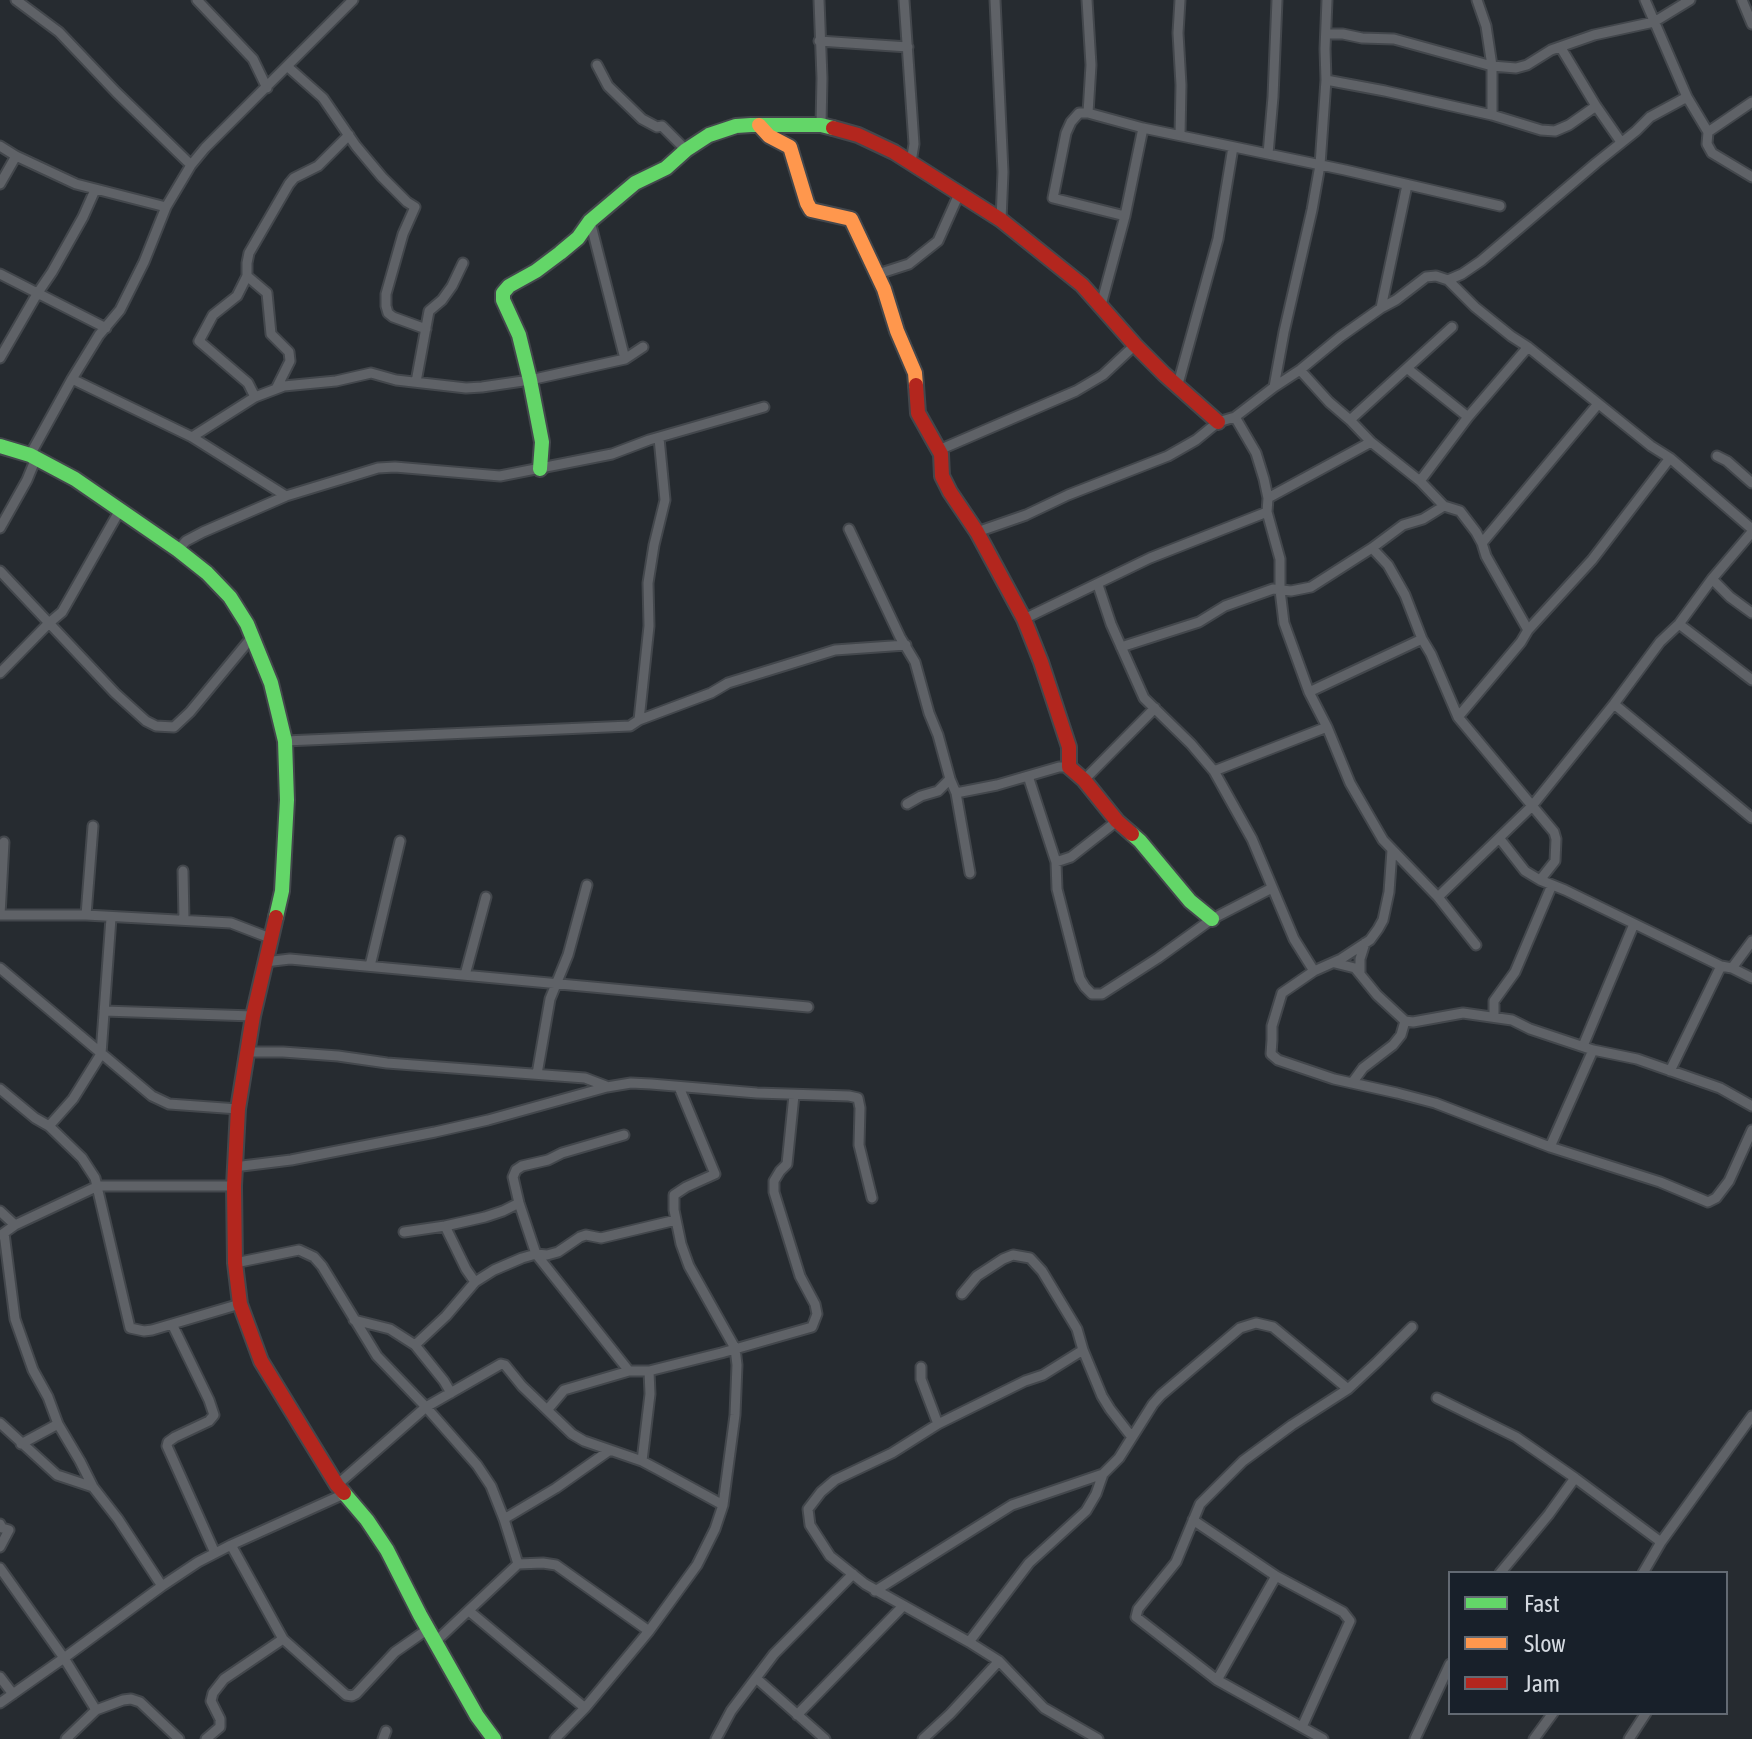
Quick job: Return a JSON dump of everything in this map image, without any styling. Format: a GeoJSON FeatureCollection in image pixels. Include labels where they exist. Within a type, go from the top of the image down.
{"type":"FeatureCollection","features":[{"type":"Feature","properties":{"kind":"street"},"geometry":{"type":"LineString","coordinates":[[16,0],[59,32],[191,165]]}},
{"type":"Feature","properties":{"kind":"street"},"geometry":{"type":"LineString","coordinates":[[0,528],[22,490],[33,456],[72,379],[120,310],[166,207],[191,165],[353,0]]}},
{"type":"Feature","properties":{"kind":"street"},"geometry":{"type":"LineString","coordinates":[[819,0],[821,125]]}},
{"type":"Feature","properties":{"kind":"street"},"geometry":{"type":"LineString","coordinates":[[904,0],[914,144],[911,162]]}},
{"type":"Feature","properties":{"kind":"street"},"geometry":{"type":"LineString","coordinates":[[995,0],[1003,172],[1001,220]]}},
{"type":"Feature","properties":{"kind":"street"},"geometry":{"type":"LineString","coordinates":[[1087,0],[1091,65],[1088,113]]}},
{"type":"Feature","properties":{"kind":"street"},"geometry":{"type":"LineString","coordinates":[[1180,0],[1180,135]]}},
{"type":"Feature","properties":{"kind":"street"},"geometry":{"type":"LineString","coordinates":[[1268,154],[1277,0]]}},
{"type":"Feature","properties":{"kind":"street"},"geometry":{"type":"LineString","coordinates":[[1274,387],[1320,165],[1327,0]]}},
{"type":"Feature","properties":{"kind":"street"},"geometry":{"type":"LineString","coordinates":[[1477,0],[1486,26],[1492,66],[1492,115]]}},
{"type":"Feature","properties":{"kind":"street"},"geometry":{"type":"LineString","coordinates":[[1645,0],[1687,97],[1708,132],[1707,144],[1712,153],[1752,177]]}},
{"type":"Feature","properties":{"kind":"street"},"geometry":{"type":"LineString","coordinates":[[1326,34],[1394,39],[1492,66],[1516,68],[1551,50],[1594,35],[1654,22],[1690,0]]}},
{"type":"Feature","properties":{"kind":"street"},"geometry":{"type":"LineString","coordinates":[[1742,0],[1752,24]]}},
{"type":"Feature","properties":{"kind":"street"},"geometry":{"type":"LineString","coordinates":[[204,3],[253,59],[267,88]]}},
{"type":"Feature","properties":{"kind":"street"},"geometry":{"type":"LineString","coordinates":[[819,41],[908,47]]}},
{"type":"Feature","properties":{"kind":"street"},"geometry":{"type":"LineString","coordinates":[[1561,48],[1621,142]]}},
{"type":"Feature","properties":{"kind":"street"},"geometry":{"type":"LineString","coordinates":[[597,65],[608,86],[625,103],[642,119],[657,127],[662,126],[686,150]]}},
{"type":"Feature","properties":{"kind":"street"},"geometry":{"type":"LineString","coordinates":[[288,67],[323,98],[382,177],[415,207],[403,234],[386,294],[386,306],[393,317],[426,329]]}},
{"type":"Feature","properties":{"kind":"street"},"geometry":{"type":"LineString","coordinates":[[1326,80],[1492,115],[1541,130],[1555,131],[1569,125],[1596,106]]}},
{"type":"Feature","properties":{"kind":"street"},"geometry":{"type":"LineString","coordinates":[[1448,280],[1481,261],[1650,117],[1687,97]]}},
{"type":"Feature","properties":{"kind":"street"},"geometry":{"type":"LineString","coordinates":[[1708,132],[1752,102]]}},
{"type":"Feature","properties":{"kind":"street"},"geometry":{"type":"LineString","coordinates":[[1125,216],[1053,198],[1066,133],[1079,113],[1500,206]]}},
{"type":"Feature","properties":{"kind":"street"},"geometry":{"type":"LineString","coordinates":[[759,125],[769,136],[790,147],[811,210],[851,219],[878,274],[915,373],[918,413],[941,454],[942,476],[977,532],[1024,619],[1069,747],[1069,767]]}},
{"type":"Feature","properties":{"kind":"street"},"geometry":{"type":"LineString","coordinates":[[540,469],[542,442],[530,380],[519,335],[503,300],[503,293],[578,238],[590,221],[635,183],[666,168],[709,135],[736,126],[821,125],[858,135],[911,162],[1001,220],[1082,285],[1135,345],[1218,422]]}},
{"type":"Feature","properties":{"kind":"street"},"geometry":{"type":"LineString","coordinates":[[1101,305],[1125,216],[1143,128]]}},
{"type":"Feature","properties":{"kind":"street"},"geometry":{"type":"LineString","coordinates":[[255,397],[248,383],[199,341],[213,315],[237,296],[247,276],[249,253],[289,184],[294,178],[318,166],[349,135]]}},
{"type":"Feature","properties":{"kind":"street"},"geometry":{"type":"LineString","coordinates":[[0,146],[66,180],[166,207]]}},
{"type":"Feature","properties":{"kind":"street"},"geometry":{"type":"LineString","coordinates":[[1178,384],[1218,239],[1233,147]]}},
{"type":"Feature","properties":{"kind":"street"},"geometry":{"type":"LineString","coordinates":[[0,184],[16,156]]}},
{"type":"Feature","properties":{"kind":"street"},"geometry":{"type":"LineString","coordinates":[[1381,308],[1407,185]]}},
{"type":"Feature","properties":{"kind":"street"},"geometry":{"type":"LineString","coordinates":[[0,358],[52,272],[95,190]]}},
{"type":"Feature","properties":{"kind":"street"},"geometry":{"type":"LineString","coordinates":[[878,274],[909,264],[938,241],[959,194]]}},
{"type":"Feature","properties":{"kind":"street"},"geometry":{"type":"LineString","coordinates":[[590,221],[625,359]]}},
{"type":"Feature","properties":{"kind":"street"},"geometry":{"type":"LineString","coordinates":[[416,382],[429,311],[452,286],[463,263]]}},
{"type":"Feature","properties":{"kind":"street"},"geometry":{"type":"LineString","coordinates":[[0,274],[106,328]]}},
{"type":"Feature","properties":{"kind":"street"},"geometry":{"type":"LineString","coordinates":[[247,276],[267,293],[271,334],[289,352],[290,361],[276,389]]}},
{"type":"Feature","properties":{"kind":"street"},"geometry":{"type":"LineString","coordinates":[[977,532],[1168,456],[1196,440],[1218,422],[1235,417],[1426,277],[1448,280],[1511,336],[1670,458],[1752,531],[1679,624],[1660,642],[1532,806],[1438,897]]}},
{"type":"Feature","properties":{"kind":"street"},"geometry":{"type":"LineString","coordinates":[[1350,420],[1452,327]]}},
{"type":"Feature","properties":{"kind":"street"},"geometry":{"type":"LineString","coordinates":[[939,450],[1076,391],[1103,375],[1135,345]]}},
{"type":"Feature","properties":{"kind":"street"},"geometry":{"type":"LineString","coordinates":[[192,437],[255,397],[284,386],[336,381],[371,373],[396,380],[466,388],[530,380],[625,359],[643,347]]}},
{"type":"Feature","properties":{"kind":"street"},"geometry":{"type":"LineString","coordinates":[[1420,481],[1468,417],[1528,347]]}},
{"type":"Feature","properties":{"kind":"street"},"geometry":{"type":"LineString","coordinates":[[1408,369],[1468,417]]}},
{"type":"Feature","properties":{"kind":"street"},"geometry":{"type":"LineString","coordinates":[[1300,370],[1371,442],[1420,481],[1444,506],[1460,511],[1482,543],[1528,630]]}},
{"type":"Feature","properties":{"kind":"street"},"geometry":{"type":"LineString","coordinates":[[72,379],[192,437],[286,496]]}},
{"type":"Feature","properties":{"kind":"street"},"geometry":{"type":"LineString","coordinates":[[1482,543],[1598,404]]}},
{"type":"Feature","properties":{"kind":"street"},"geometry":{"type":"LineString","coordinates":[[178,550],[186,541],[203,532],[286,496],[378,468],[500,476],[612,454],[649,440],[764,407]]}},
{"type":"Feature","properties":{"kind":"street"},"geometry":{"type":"LineString","coordinates":[[1235,417],[1256,453],[1268,498],[1267,512],[1280,559],[1284,623],[1309,692],[1357,798],[1383,840],[1438,897],[1476,945]]}},
{"type":"Feature","properties":{"kind":"street"},"geometry":{"type":"LineString","coordinates":[[639,720],[649,626],[648,583],[665,500],[659,438]]}},
{"type":"Feature","properties":{"kind":"street"},"geometry":{"type":"LineString","coordinates":[[1268,498],[1371,442]]}},
{"type":"Feature","properties":{"kind":"street"},"geometry":{"type":"LineString","coordinates":[[0,446],[33,456],[75,479],[207,573],[230,597],[247,624],[271,683],[285,741],[287,800],[282,891],[253,1016],[238,1109],[234,1186],[235,1263],[240,1304],[261,1361],[341,1490],[375,1531],[489,1737]]}},
{"type":"Feature","properties":{"kind":"street"},"geometry":{"type":"LineString","coordinates":[[1717,456],[1752,483]]}},
{"type":"Feature","properties":{"kind":"street"},"geometry":{"type":"LineString","coordinates":[[1458,717],[1528,630],[1592,560],[1670,458]]}},
{"type":"Feature","properties":{"kind":"street"},"geometry":{"type":"LineString","coordinates":[[1121,647],[1199,622],[1225,606],[1273,589],[1291,591],[1311,587],[1403,525],[1423,519],[1444,506]]}},
{"type":"Feature","properties":{"kind":"street"},"geometry":{"type":"LineString","coordinates":[[0,673],[62,612],[120,510]]}},
{"type":"Feature","properties":{"kind":"street"},"geometry":{"type":"LineString","coordinates":[[1024,619],[1150,558],[1267,512]]}},
{"type":"Feature","properties":{"kind":"street"},"geometry":{"type":"LineString","coordinates":[[849,529],[915,662],[956,793],[970,873]]}},
{"type":"Feature","properties":{"kind":"street"},"geometry":{"type":"LineString","coordinates":[[1372,548],[1398,582],[1458,717],[1554,832],[1555,861],[1540,880]]}},
{"type":"Feature","properties":{"kind":"street"},"geometry":{"type":"LineString","coordinates":[[0,571],[115,693],[156,726],[174,727],[252,637]]}},
{"type":"Feature","properties":{"kind":"street"},"geometry":{"type":"LineString","coordinates":[[1712,579],[1752,613]]}},
{"type":"Feature","properties":{"kind":"street"},"geometry":{"type":"LineString","coordinates":[[1098,585],[1111,624],[1144,698],[1214,771],[1252,839],[1294,939],[1314,971]]}},
{"type":"Feature","properties":{"kind":"street"},"geometry":{"type":"LineString","coordinates":[[1679,624],[1752,680]]}},
{"type":"Feature","properties":{"kind":"street"},"geometry":{"type":"LineString","coordinates":[[1309,692],[1422,639]]}},
{"type":"Feature","properties":{"kind":"street"},"geometry":{"type":"LineString","coordinates":[[285,741],[630,726],[728,683],[835,650],[906,645]]}},
{"type":"Feature","properties":{"kind":"street"},"geometry":{"type":"LineString","coordinates":[[1614,704],[1752,818]]}},
{"type":"Feature","properties":{"kind":"street"},"geometry":{"type":"LineString","coordinates":[[1084,780],[1155,708]]}},
{"type":"Feature","properties":{"kind":"street"},"geometry":{"type":"LineString","coordinates":[[1214,771],[1327,727]]}},
{"type":"Feature","properties":{"kind":"street"},"geometry":{"type":"LineString","coordinates":[[956,793],[1069,767],[1084,780],[1117,821],[1140,841],[1190,901],[1212,919]]}},
{"type":"Feature","properties":{"kind":"street"},"geometry":{"type":"LineString","coordinates":[[1028,776],[1056,862],[1057,889],[1080,979],[1092,994],[1102,994],[1212,919],[1272,888]]}},
{"type":"Feature","properties":{"kind":"street"},"geometry":{"type":"LineString","coordinates":[[907,804],[938,791],[950,779]]}},
{"type":"Feature","properties":{"kind":"street"},"geometry":{"type":"LineString","coordinates":[[1056,862],[1071,857],[1117,821]]}},
{"type":"Feature","properties":{"kind":"street"},"geometry":{"type":"LineString","coordinates":[[86,915],[93,826]]}},
{"type":"Feature","properties":{"kind":"street"},"geometry":{"type":"LineString","coordinates":[[1500,839],[1525,871],[1540,880],[1752,978]]}},
{"type":"Feature","properties":{"kind":"street"},"geometry":{"type":"LineString","coordinates":[[370,966],[400,841]]}},
{"type":"Feature","properties":{"kind":"street"},"geometry":{"type":"LineString","coordinates":[[4,842],[0,915],[86,915],[231,923],[270,938]]}},
{"type":"Feature","properties":{"kind":"street"},"geometry":{"type":"LineString","coordinates":[[1392,850],[1383,920],[1370,940],[1282,993],[1272,1026],[1271,1054],[1278,1060],[1326,1076],[1446,1107],[1550,1147],[1660,1182],[1708,1202],[1716,1198],[1729,1181],[1751,1136]]}},
{"type":"Feature","properties":{"kind":"street"},"geometry":{"type":"LineString","coordinates":[[183,871],[184,920]]}},
{"type":"Feature","properties":{"kind":"street"},"geometry":{"type":"LineString","coordinates":[[537,1074],[550,999],[568,955],[587,885]]}},
{"type":"Feature","properties":{"kind":"street"},"geometry":{"type":"LineString","coordinates":[[1494,1016],[1494,1001],[1515,972],[1552,885]]}},
{"type":"Feature","properties":{"kind":"street"},"geometry":{"type":"LineString","coordinates":[[465,975],[486,897]]}},
{"type":"Feature","properties":{"kind":"street"},"geometry":{"type":"LineString","coordinates":[[49,1126],[73,1099],[101,1054],[111,918]]}},
{"type":"Feature","properties":{"kind":"street"},"geometry":{"type":"LineString","coordinates":[[1550,1147],[1634,924]]}},
{"type":"Feature","properties":{"kind":"street"},"geometry":{"type":"LineString","coordinates":[[1670,1071],[1727,967],[1752,941]]}},
{"type":"Feature","properties":{"kind":"street"},"geometry":{"type":"LineString","coordinates":[[1360,973],[1365,943]]}},
{"type":"Feature","properties":{"kind":"street"},"geometry":{"type":"LineString","coordinates":[[265,962],[290,959],[808,1007]]}},
{"type":"Feature","properties":{"kind":"street"},"geometry":{"type":"LineString","coordinates":[[1335,963],[1355,968],[1377,995],[1405,1021],[1463,1013],[1512,1020],[1588,1048],[1637,1059],[1720,1088],[1752,1106]]}},
{"type":"Feature","properties":{"kind":"street"},"geometry":{"type":"LineString","coordinates":[[0,968],[152,1096],[169,1104],[238,1109]]}},
{"type":"Feature","properties":{"kind":"street"},"geometry":{"type":"LineString","coordinates":[[104,1011],[253,1016]]}},
{"type":"Feature","properties":{"kind":"street"},"geometry":{"type":"LineString","coordinates":[[1352,1083],[1363,1068],[1393,1045],[1401,1035],[1405,1021]]}},
{"type":"Feature","properties":{"kind":"street"},"geometry":{"type":"LineString","coordinates":[[248,1052],[338,1056],[387,1063],[585,1078],[607,1087]]}},
{"type":"Feature","properties":{"kind":"street"},"geometry":{"type":"LineString","coordinates":[[234,1167],[291,1160],[435,1132],[607,1087],[641,1083],[858,1098],[859,1145],[872,1198]]}},
{"type":"Feature","properties":{"kind":"street"},"geometry":{"type":"LineString","coordinates":[[555,1739],[649,1631],[697,1565],[723,1505],[735,1415],[737,1365],[735,1348],[689,1266],[676,1220],[674,1195],[715,1174],[679,1087]]}},
{"type":"Feature","properties":{"kind":"street"},"geometry":{"type":"LineString","coordinates":[[0,1089],[49,1126],[90,1168],[98,1186],[130,1328],[152,1330],[240,1304]]}},
{"type":"Feature","properties":{"kind":"street"},"geometry":{"type":"LineString","coordinates":[[548,1409],[564,1390],[629,1371],[649,1371],[812,1327],[817,1314],[815,1304],[800,1276],[774,1192],[774,1181],[787,1164],[794,1095]]}},
{"type":"Feature","properties":{"kind":"street"},"geometry":{"type":"LineString","coordinates":[[624,1135],[522,1166],[513,1177],[536,1254],[629,1371]]}},
{"type":"Feature","properties":{"kind":"street"},"geometry":{"type":"LineString","coordinates":[[162,1586],[93,1487],[33,1370],[15,1319],[2,1234],[98,1186],[234,1186]]}},
{"type":"Feature","properties":{"kind":"street"},"geometry":{"type":"LineString","coordinates":[[404,1232],[485,1217],[519,1203]]}},
{"type":"Feature","properties":{"kind":"street"},"geometry":{"type":"LineString","coordinates":[[0,1211],[15,1225]]}},
{"type":"Feature","properties":{"kind":"street"},"geometry":{"type":"LineString","coordinates":[[415,1345],[446,1316],[475,1282],[494,1270],[536,1254],[558,1252],[586,1235],[601,1238],[676,1220]]}},
{"type":"Feature","properties":{"kind":"street"},"geometry":{"type":"LineString","coordinates":[[445,1226],[475,1282]]}},
{"type":"Feature","properties":{"kind":"street"},"geometry":{"type":"LineString","coordinates":[[235,1263],[299,1250],[308,1253],[322,1266],[377,1356],[477,1465],[491,1486],[518,1564]]}},
{"type":"Feature","properties":{"kind":"street"},"geometry":{"type":"LineString","coordinates":[[962,1294],[977,1276],[1003,1259],[1013,1255],[1030,1258],[1042,1271],[1077,1329],[1083,1350],[1110,1409],[1131,1436]]}},
{"type":"Feature","properties":{"kind":"street"},"geometry":{"type":"LineString","coordinates":[[354,1320],[390,1329],[415,1345],[451,1393]]}},
{"type":"Feature","properties":{"kind":"street"},"geometry":{"type":"LineString","coordinates":[[969,1642],[1029,1563],[1086,1511],[1103,1474],[1119,1458],[1161,1395],[1240,1328],[1256,1323],[1273,1327],[1348,1389]]}},
{"type":"Feature","properties":{"kind":"street"},"geometry":{"type":"LineString","coordinates":[[172,1324],[214,1415],[209,1421],[175,1437],[167,1446],[215,1553]]}},
{"type":"Feature","properties":{"kind":"street"},"geometry":{"type":"LineString","coordinates":[[1323,1739],[1217,1680],[1136,1617],[1138,1609],[1176,1562],[1200,1504],[1243,1461],[1348,1389],[1412,1327]]}},
{"type":"Feature","properties":{"kind":"street"},"geometry":{"type":"LineString","coordinates":[[1083,1350],[1043,1375],[938,1424],[892,1453],[835,1480],[808,1509],[810,1525],[830,1556],[875,1591],[999,1661],[1044,1708],[1094,1738]]}},
{"type":"Feature","properties":{"kind":"street"},"geometry":{"type":"LineString","coordinates":[[0,1703],[162,1586],[215,1553],[341,1490],[426,1407],[501,1364],[572,1434],[642,1461],[723,1505]]}},
{"type":"Feature","properties":{"kind":"street"},"geometry":{"type":"LineString","coordinates":[[921,1367],[921,1379],[938,1424]]}},
{"type":"Feature","properties":{"kind":"street"},"geometry":{"type":"LineString","coordinates":[[642,1461],[650,1394],[649,1371]]}},
{"type":"Feature","properties":{"kind":"street"},"geometry":{"type":"LineString","coordinates":[[1437,1398],[1516,1437],[1661,1542]]}},
{"type":"Feature","properties":{"kind":"street"},"geometry":{"type":"LineString","coordinates":[[1644,1571],[1661,1542],[1752,1416]]}},
{"type":"Feature","properties":{"kind":"street"},"geometry":{"type":"LineString","coordinates":[[0,1423],[57,1475],[93,1487]]}},
{"type":"Feature","properties":{"kind":"street"},"geometry":{"type":"LineString","coordinates":[[21,1444],[58,1424]]}},
{"type":"Feature","properties":{"kind":"street"},"geometry":{"type":"LineString","coordinates":[[504,1519],[610,1450]]}},
{"type":"Feature","properties":{"kind":"street"},"geometry":{"type":"LineString","coordinates":[[875,1591],[1012,1505],[1103,1474]]}},
{"type":"Feature","properties":{"kind":"street"},"geometry":{"type":"LineString","coordinates":[[1502,1571],[1575,1478]]}},
{"type":"Feature","properties":{"kind":"street"},"geometry":{"type":"LineString","coordinates":[[1193,1520],[1276,1576],[1343,1612],[1350,1621],[1302,1727]]}},
{"type":"Feature","properties":{"kind":"street"},"geometry":{"type":"LineString","coordinates":[[0,1524],[9,1530],[0,1547]]}},
{"type":"Feature","properties":{"kind":"street"},"geometry":{"type":"LineString","coordinates":[[231,1545],[283,1639],[346,1695],[352,1696],[395,1652],[432,1635],[469,1611],[518,1564],[556,1565],[649,1631]]}},
{"type":"Feature","properties":{"kind":"street"},"geometry":{"type":"LineString","coordinates":[[0,1568],[64,1658],[96,1710]]}},
{"type":"Feature","properties":{"kind":"street"},"geometry":{"type":"LineString","coordinates":[[716,1739],[731,1711],[774,1654],[853,1574]]}},
{"type":"Feature","properties":{"kind":"street"},"geometry":{"type":"LineString","coordinates":[[1217,1680],[1276,1576]]}},
{"type":"Feature","properties":{"kind":"street"},"geometry":{"type":"LineString","coordinates":[[797,1715],[903,1606]]}},
{"type":"Feature","properties":{"kind":"street"},"geometry":{"type":"LineString","coordinates":[[469,1611],[585,1708]]}},
{"type":"Feature","properties":{"kind":"street"},"geometry":{"type":"LineString","coordinates":[[206,1739],[220,1727],[220,1719],[211,1701],[213,1693],[224,1679],[283,1639]]}},
{"type":"Feature","properties":{"kind":"street"},"geometry":{"type":"LineString","coordinates":[[923,1739],[999,1661]]}},
{"type":"Feature","properties":{"kind":"street"},"geometry":{"type":"LineString","coordinates":[[1415,1739],[1448,1668]]}},
{"type":"Feature","properties":{"kind":"street"},"geometry":{"type":"LineString","coordinates":[[0,1677],[13,1694]]}},
{"type":"Feature","properties":{"kind":"street"},"geometry":{"type":"LineString","coordinates":[[756,1678],[825,1739]]}},
{"type":"Feature","properties":{"kind":"street"},"geometry":{"type":"LineString","coordinates":[[66,1739],[96,1710],[131,1699],[140,1702],[179,1739]]}},
{"type":"Feature","properties":{"kind":"street"},"geometry":{"type":"LineString","coordinates":[[1534,1739],[1552,1715]]}},
{"type":"Feature","properties":{"kind":"street"},"geometry":{"type":"LineString","coordinates":[[1629,1739],[1645,1715]]}},
{"type":"Feature","properties":{"kind":"traffic: fast"},"geometry":{"type":"LineString","coordinates":[[540,469],[542,442],[530,380],[519,335],[503,300],[503,293],[509,286],[560,253],[578,238],[590,221],[635,183],[666,168],[709,135],[736,126],[751,125],[821,125],[833,128]]}},
{"type":"Feature","properties":{"kind":"traffic: fast"},"geometry":{"type":"LineString","coordinates":[[0,446],[30,455],[75,479],[178,550],[230,597],[247,624],[271,683],[285,741],[287,800],[282,891],[276,917]]}},
{"type":"Feature","properties":{"kind":"traffic: fast"},"geometry":{"type":"LineString","coordinates":[[1132,834],[1190,901],[1212,919]]}},
{"type":"Feature","properties":{"kind":"traffic: fast"},"geometry":{"type":"LineString","coordinates":[[344,1493],[387,1550],[477,1716],[494,1739]]}},
{"type":"Feature","properties":{"kind":"traffic: slow"},"geometry":{"type":"LineString","coordinates":[[759,125],[769,136],[790,147],[811,210],[851,219],[884,289],[915,373],[916,385]]}},
{"type":"Feature","properties":{"kind":"traffic: jam"},"geometry":{"type":"LineString","coordinates":[[833,128],[858,135],[894,152],[1001,220],[1082,285],[1135,345],[1218,422]]}},
{"type":"Feature","properties":{"kind":"traffic: jam"},"geometry":{"type":"LineString","coordinates":[[916,385],[918,413],[941,454],[942,476],[977,532],[1024,619],[1069,747],[1069,767],[1132,834]]}},
{"type":"Feature","properties":{"kind":"traffic: jam"},"geometry":{"type":"LineString","coordinates":[[276,917],[253,1016],[238,1109],[234,1186],[235,1263],[240,1304],[261,1361],[344,1493]]}}]}
